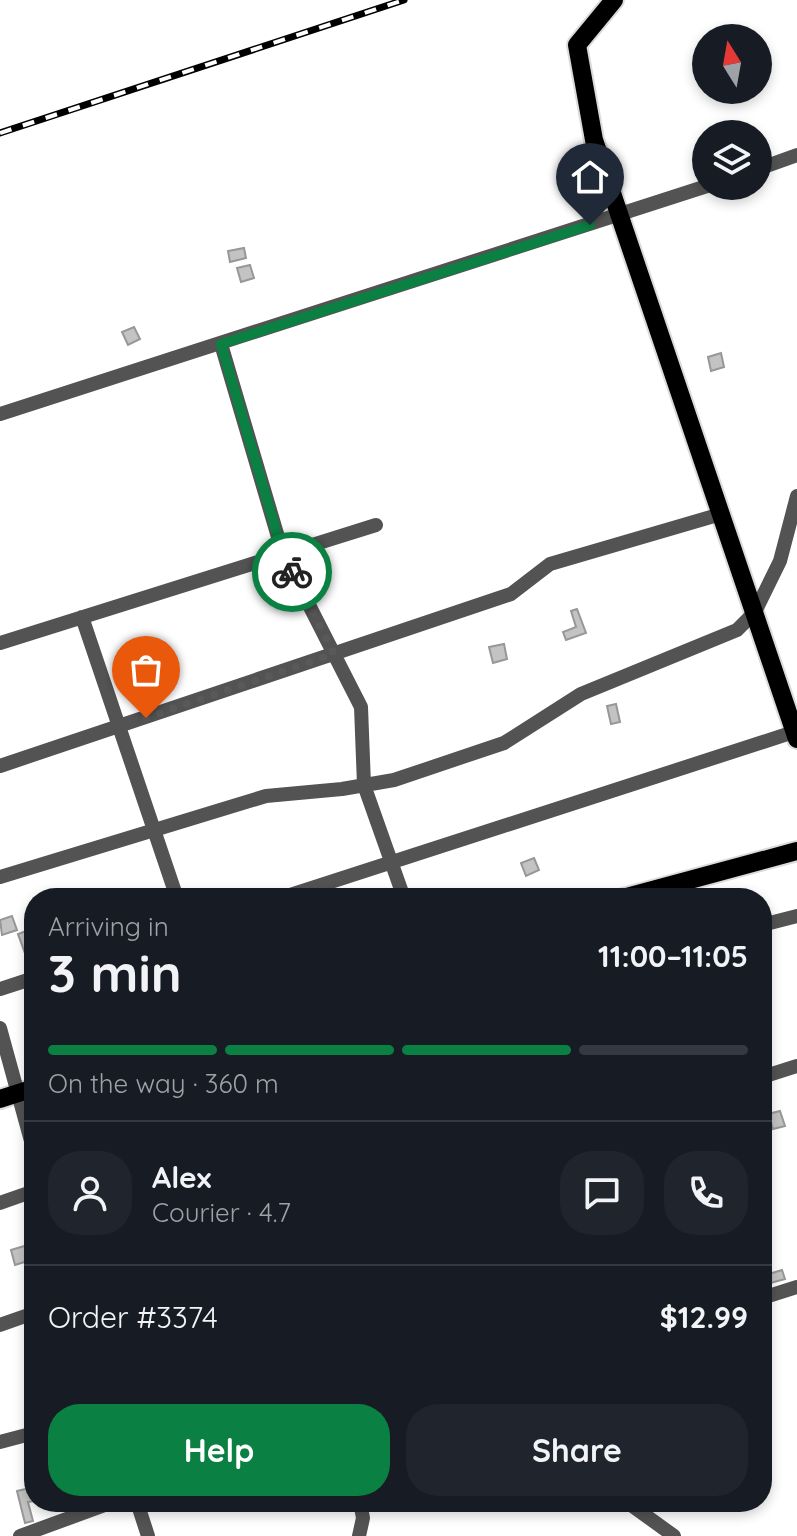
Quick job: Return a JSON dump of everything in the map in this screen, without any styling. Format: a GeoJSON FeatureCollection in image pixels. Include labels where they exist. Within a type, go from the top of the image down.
{"type":"FeatureCollection","features":[{"type":"Feature","properties":{"kind":"main road"},"geometry":{"type":"LineString","coordinates":[[614,0],[577,45],[594,140],[796,734]]}},
{"type":"Feature","properties":{"kind":"main road"},"geometry":{"type":"LineString","coordinates":[[660,888],[797,851]]}},
{"type":"Feature","properties":{"kind":"street"},"geometry":{"type":"LineString","coordinates":[[772,164],[797,155]]}},
{"type":"Feature","properties":{"kind":"street"},"geometry":{"type":"LineString","coordinates":[[0,414],[692,191]]}},
{"type":"Feature","properties":{"kind":"street"},"geometry":{"type":"LineString","coordinates":[[221,344],[283,554],[361,707],[364,785],[401,888]]}},
{"type":"Feature","properties":{"kind":"street"},"geometry":{"type":"LineString","coordinates":[[0,877],[266,796],[394,780],[504,743],[581,694],[737,630],[755,612],[780,561],[797,496]]}},
{"type":"Feature","properties":{"kind":"street"},"geometry":{"type":"LineString","coordinates":[[0,766],[511,594],[550,564],[721,514]]}},
{"type":"Feature","properties":{"kind":"street"},"geometry":{"type":"LineString","coordinates":[[0,643],[376,525]]}},
{"type":"Feature","properties":{"kind":"street"},"geometry":{"type":"LineString","coordinates":[[82,617],[174,888]]}},
{"type":"Feature","properties":{"kind":"street"},"geometry":{"type":"LineString","coordinates":[[312,888],[796,734]]}},
{"type":"Feature","properties":{"kind":"street"},"geometry":{"type":"LineString","coordinates":[[772,922],[797,916]]}},
{"type":"Feature","properties":{"kind":"street"},"geometry":{"type":"LineString","coordinates":[[0,989],[24,981]]}},
{"type":"Feature","properties":{"kind":"street"},"geometry":{"type":"LineString","coordinates":[[0,1028],[24,1117]]}},
{"type":"Feature","properties":{"kind":"street"},"geometry":{"type":"LineString","coordinates":[[772,1074],[797,1066]]}},
{"type":"Feature","properties":{"kind":"street"},"geometry":{"type":"LineString","coordinates":[[0,1203],[24,1195]]}},
{"type":"Feature","properties":{"kind":"street"},"geometry":{"type":"LineString","coordinates":[[772,1295],[797,1287]]}},
{"type":"Feature","properties":{"kind":"street"},"geometry":{"type":"LineString","coordinates":[[0,1325],[24,1317]]}},
{"type":"Feature","properties":{"kind":"street"},"geometry":{"type":"LineString","coordinates":[[0,1442],[24,1436]]}},
{"type":"Feature","properties":{"kind":"street"},"geometry":{"type":"LineString","coordinates":[[20,1536],[86,1512]]}},
{"type":"Feature","properties":{"kind":"street"},"geometry":{"type":"LineString","coordinates":[[140,1512],[148,1536]]}},
{"type":"Feature","properties":{"kind":"street"},"geometry":{"type":"LineString","coordinates":[[359,1536],[362,1512]]}},
{"type":"Feature","properties":{"kind":"street"},"geometry":{"type":"LineString","coordinates":[[641,1512],[674,1536]]}},
{"type":"Feature","properties":{"kind":"building"},"geometry":{"type":"Polygon","coordinates":[[[244,248],[246,258],[230,262],[228,251],[244,248]]]}},
{"type":"Feature","properties":{"kind":"building"},"geometry":{"type":"Polygon","coordinates":[[[250,265],[254,278],[241,282],[237,268],[250,265]]]}},
{"type":"Feature","properties":{"kind":"building"},"geometry":{"type":"Polygon","coordinates":[[[134,327],[140,339],[128,345],[122,332],[134,327]]]}},
{"type":"Feature","properties":{"kind":"building"},"geometry":{"type":"Polygon","coordinates":[[[721,353],[724,367],[711,371],[708,357],[721,353]]]}},
{"type":"Feature","properties":{"kind":"building"},"geometry":{"type":"Polygon","coordinates":[[[577,609],[586,633],[566,640],[563,632],[576,627],[571,611],[577,609]]]}},
{"type":"Feature","properties":{"kind":"building"},"geometry":{"type":"Polygon","coordinates":[[[504,644],[507,659],[493,663],[489,647],[504,644]]]}},
{"type":"Feature","properties":{"kind":"building"},"geometry":{"type":"Polygon","coordinates":[[[616,704],[620,722],[611,724],[607,706],[616,704]]]}},
{"type":"Feature","properties":{"kind":"building"},"geometry":{"type":"Polygon","coordinates":[[[534,858],[539,870],[526,876],[521,863],[534,858]]]}},
{"type":"Feature","properties":{"kind":"building"},"geometry":{"type":"Polygon","coordinates":[[[12,916],[17,930],[2,935],[0,920],[12,916]]]}},
{"type":"Feature","properties":{"kind":"building"},"geometry":{"type":"Polygon","coordinates":[[[24,932],[24,950],[18,934],[24,932]]]}},
{"type":"Feature","properties":{"kind":"building"},"geometry":{"type":"Polygon","coordinates":[[[780,1111],[785,1126],[773,1129],[772,1113],[780,1111]]]}},
{"type":"Feature","properties":{"kind":"building"},"geometry":{"type":"Polygon","coordinates":[[[24,1246],[24,1262],[15,1265],[11,1250],[24,1246]]]}},
{"type":"Feature","properties":{"kind":"building"},"geometry":{"type":"Polygon","coordinates":[[[782,1270],[785,1279],[772,1283],[772,1273],[782,1270]]]}},
{"type":"Feature","properties":{"kind":"building"},"geometry":{"type":"Polygon","coordinates":[[[24,1489],[24,1512],[31,1512],[33,1521],[25,1523],[17,1491],[24,1489]]]}},
{"type":"Feature","properties":{"kind":"railway"},"geometry":{"type":"LineString","coordinates":[[0,133],[404,0]]}},
{"type":"Feature","properties":{"kind":"way so far"},"geometry":{"type":"LineString","coordinates":[[146,718],[334,654],[292,572]]}},
{"type":"Feature","properties":{"kind":"route"},"geometry":{"type":"LineString","coordinates":[[292,572],[283,554],[221,344],[590,225]]}}]}
